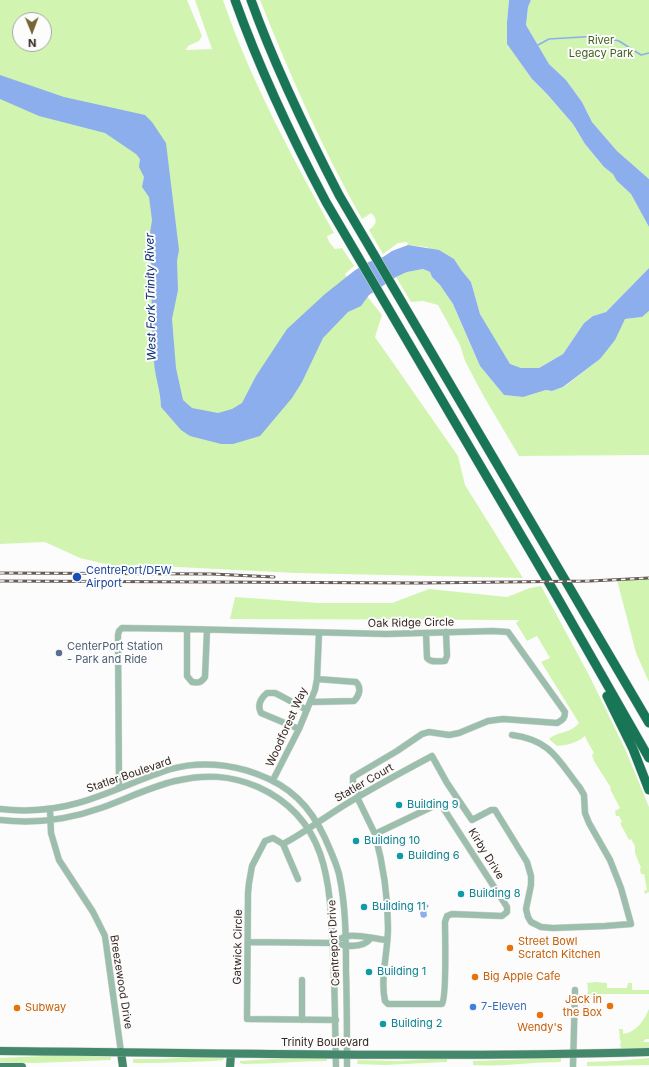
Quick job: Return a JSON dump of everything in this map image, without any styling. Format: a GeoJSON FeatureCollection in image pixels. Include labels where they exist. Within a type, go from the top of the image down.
{"type":"FeatureCollection","features":[{"type":"Feature","properties":{"kind":"highway"},"geometry":{"type":"LineString","coordinates":[[235,0],[256,55],[307,166],[346,237],[649,758]]}},
{"type":"Feature","properties":{"kind":"highway"},"geometry":{"type":"LineString","coordinates":[[251,0],[280,72],[302,121],[336,188],[414,324],[649,723]]}},
{"type":"Feature","properties":{"kind":"highway"},"geometry":{"type":"LineString","coordinates":[[602,675],[607,695],[633,749],[649,790]]}},
{"type":"Feature","properties":{"kind":"main road","name":"Trinity Boulevard"},"geometry":{"type":"LineString","coordinates":[[0,1051],[230,1054],[649,1052]]}},
{"type":"Feature","properties":{"kind":"main road"},"geometry":{"type":"LineString","coordinates":[[121,1052],[123,1067]]}},
{"type":"Feature","properties":{"kind":"main road"},"geometry":{"type":"LineString","coordinates":[[230,1054],[230,1067]]}},
{"type":"Feature","properties":{"kind":"main road"},"geometry":{"type":"LineString","coordinates":[[0,1067],[22,1067]]}},
{"type":"Feature","properties":{"kind":"street","name":"Oak Ridge Circle"},"geometry":{"type":"LineString","coordinates":[[119,788],[118,635],[122,628],[386,634],[493,631],[508,632],[565,712],[563,720],[557,723],[503,719],[488,721],[459,733],[449,735],[429,732],[422,734],[397,751],[353,777],[353,785],[359,796]]}},
{"type":"Feature","properties":{"kind":"street"},"geometry":{"type":"LineString","coordinates":[[187,629],[187,676],[192,682],[200,683],[205,677],[207,630]]}},
{"type":"Feature","properties":{"kind":"street"},"geometry":{"type":"LineString","coordinates":[[426,633],[427,658],[431,661],[437,662],[445,660],[447,656],[446,632]]}},
{"type":"Feature","properties":{"kind":"street","name":"Woodforest Way"},"geometry":{"type":"LineString","coordinates":[[273,780],[299,730],[315,690],[317,679],[319,633]]}},
{"type":"Feature","properties":{"kind":"street"},"geometry":{"type":"LineString","coordinates":[[311,702],[354,701],[359,693],[359,688],[356,682],[317,679]]}},
{"type":"Feature","properties":{"kind":"street"},"geometry":{"type":"LineString","coordinates":[[299,730],[261,713],[259,708],[262,698],[267,693],[275,694],[308,710]]}},
{"type":"Feature","properties":{"kind":"street","name":"Statler Court"},"geometry":{"type":"LineString","coordinates":[[308,830],[317,822],[359,796],[432,756],[447,783],[472,820],[491,810],[495,810],[527,862],[531,876],[531,885],[526,909],[531,922],[541,927],[553,928],[631,924],[621,888],[610,860],[585,813],[584,795],[580,788],[550,750],[524,737],[512,735]]}},
{"type":"Feature","properties":{"kind":"street","name":"Statler Boulevard"},"geometry":{"type":"LineString","coordinates":[[0,809],[50,809],[78,803],[172,769],[190,766],[223,766],[246,769],[273,780],[289,790],[312,813],[317,822]]}},
{"type":"Feature","properties":{"kind":"street"},"geometry":{"type":"LineString","coordinates":[[172,769],[175,781]]}},
{"type":"Feature","properties":{"kind":"street","name":"Statler Boulevard"},"geometry":{"type":"LineString","coordinates":[[0,820],[51,820],[75,816],[99,809],[175,781],[200,777],[223,777],[247,782],[266,791],[287,805],[301,819],[308,830]]}},
{"type":"Feature","properties":{"kind":"street","name":"Kirby Drive"},"geometry":{"type":"LineString","coordinates":[[359,796],[375,834],[381,858],[386,893],[388,928],[383,984],[386,1003],[442,1004],[444,1001],[445,922],[447,916],[452,914],[502,916],[507,912],[507,907],[440,803],[437,803],[375,834]]}},
{"type":"Feature","properties":{"kind":"street","name":"Breezewood Drive"},"geometry":{"type":"LineString","coordinates":[[50,809],[51,833],[59,860],[93,912],[105,936],[121,1052]]}},
{"type":"Feature","properties":{"kind":"street","name":"Centreport Drive"},"geometry":{"type":"LineString","coordinates":[[317,822],[339,874],[342,894],[346,936],[347,1067]]}},
{"type":"Feature","properties":{"kind":"street"},"geometry":{"type":"LineString","coordinates":[[298,879],[283,844],[308,830]]}},
{"type":"Feature","properties":{"kind":"street","name":"Centreport Drive"},"geometry":{"type":"LineString","coordinates":[[308,830],[322,859],[327,876],[332,914],[336,1020],[336,1067]]}},
{"type":"Feature","properties":{"kind":"street","name":"Gatwick Circle"},"geometry":{"type":"LineString","coordinates":[[283,844],[273,838],[265,841],[252,866],[248,883],[247,1019],[336,1020]]}},
{"type":"Feature","properties":{"kind":"street"},"geometry":{"type":"LineString","coordinates":[[333,943],[346,936],[364,935],[371,938],[387,940]]}},
{"type":"Feature","properties":{"kind":"street"},"geometry":{"type":"LineString","coordinates":[[248,942],[333,943],[346,946],[356,946],[365,943],[371,938]]}},
{"type":"Feature","properties":{"kind":"street"},"geometry":{"type":"LineString","coordinates":[[302,980],[302,1020]]}},
{"type":"Feature","properties":{"kind":"street"},"geometry":{"type":"LineString","coordinates":[[573,1067],[575,990]]}},
{"type":"Feature","properties":{"kind":"green space"},"geometry":{"type":"Polygon","coordinates":[[[0,0],[187,0],[202,36],[199,41],[188,46],[186,50],[212,49],[195,0],[223,0],[246,60],[260,90],[288,148],[334,233],[327,236],[329,242],[335,249],[342,248],[354,266],[345,274],[349,280],[358,285],[382,315],[375,337],[458,456],[465,485],[523,578],[296,573],[158,566],[114,566],[80,558],[45,542],[0,544],[0,0]]]}},
{"type":"Feature","properties":{"kind":"green space"},"geometry":{"type":"Polygon","coordinates":[[[260,0],[509,0],[507,44],[532,79],[573,124],[585,144],[604,167],[614,174],[617,181],[631,194],[649,227],[649,268],[606,312],[593,316],[584,323],[563,354],[539,368],[521,368],[510,365],[480,314],[471,282],[454,259],[426,247],[408,245],[407,242],[398,243],[383,254],[369,230],[375,224],[376,220],[371,213],[362,219],[347,192],[307,111],[260,0]]]}},
{"type":"Feature","properties":{"kind":"green space","name":"River Legacy Park"},"geometry":{"type":"Polygon","coordinates":[[[531,0],[649,0],[649,179],[617,151],[592,122],[582,102],[566,80],[549,64],[526,25],[528,7],[531,0]]]}},
{"type":"Feature","properties":{"kind":"green space"},"geometry":{"type":"Polygon","coordinates":[[[423,269],[430,272],[432,277],[440,285],[453,304],[480,366],[504,395],[523,397],[546,390],[552,391],[564,387],[600,359],[625,319],[642,317],[649,311],[649,455],[519,456],[483,395],[465,361],[460,345],[438,305],[423,301],[411,302],[396,277],[407,272],[423,269]]]}},
{"type":"Feature","properties":{"kind":"green space"},"geometry":{"type":"Polygon","coordinates":[[[649,578],[649,682],[636,653],[617,580],[649,578]]]}},
{"type":"Feature","properties":{"kind":"green space"},"geometry":{"type":"Polygon","coordinates":[[[541,586],[590,677],[626,751],[649,807],[649,892],[645,894],[644,891],[647,890],[644,874],[641,874],[641,868],[635,853],[635,846],[631,839],[629,840],[620,823],[622,822],[619,816],[616,816],[615,811],[620,808],[610,789],[611,788],[594,761],[592,755],[594,753],[585,736],[572,743],[557,746],[549,739],[557,734],[568,731],[579,723],[541,662],[550,658],[537,636],[527,641],[516,623],[519,620],[230,619],[235,597],[319,603],[392,603],[429,589],[507,597],[530,588],[541,586]]]}},
{"type":"Feature","properties":{"kind":"green space"},"geometry":{"type":"Polygon","coordinates":[[[587,983],[607,983],[607,988],[627,988],[628,983],[632,983],[632,990],[649,990],[649,994],[598,994],[592,996],[590,1000],[589,1012],[589,1003],[585,1002],[583,1014],[583,1003],[588,993],[587,983]]]}},
{"type":"Feature","properties":{"kind":"green space"},"geometry":{"type":"Polygon","coordinates":[[[649,1009],[649,1039],[646,1039],[643,1042],[649,1042],[649,1048],[622,1049],[620,1046],[621,1041],[619,1029],[623,1029],[623,1034],[632,1031],[642,1021],[649,1009]]]}},
{"type":"Feature","properties":{"kind":"green space"},"geometry":{"type":"Polygon","coordinates":[[[65,1055],[111,1057],[111,1060],[35,1063],[0,1062],[0,1058],[65,1055]]]}},
{"type":"Feature","properties":{"kind":"green space"},"geometry":{"type":"Polygon","coordinates":[[[191,1057],[224,1058],[223,1060],[215,1061],[133,1063],[133,1059],[191,1057]]]}},
{"type":"Feature","properties":{"kind":"green space"},"geometry":{"type":"Polygon","coordinates":[[[303,1057],[327,1058],[327,1061],[254,1064],[240,1063],[240,1061],[303,1057]]]}},
{"type":"Feature","properties":{"kind":"green space"},"geometry":{"type":"Polygon","coordinates":[[[447,1058],[447,1062],[384,1065],[357,1064],[358,1060],[398,1061],[447,1058]]]}},
{"type":"Feature","properties":{"kind":"green space"},"geometry":{"type":"Polygon","coordinates":[[[561,1058],[561,1062],[473,1065],[473,1061],[561,1058]]]}},
{"type":"Feature","properties":{"kind":"green space"},"geometry":{"type":"Polygon","coordinates":[[[649,1058],[649,1065],[587,1066],[587,1062],[649,1058]]]}},
{"type":"Feature","properties":{"kind":"water"},"geometry":{"type":"Polygon","coordinates":[[[509,0],[531,0],[528,7],[526,25],[549,64],[566,80],[582,102],[592,122],[617,151],[649,179],[649,227],[631,194],[617,181],[613,174],[604,167],[585,144],[573,124],[532,79],[507,44],[509,0]]]}},
{"type":"Feature","properties":{"kind":"water"},"geometry":{"type":"Polygon","coordinates":[[[0,75],[64,97],[145,115],[152,122],[166,143],[179,250],[177,261],[178,290],[172,319],[176,368],[183,400],[192,408],[218,413],[232,409],[242,403],[256,376],[287,329],[325,294],[354,271],[366,263],[408,245],[439,250],[454,259],[471,282],[480,314],[510,364],[521,368],[539,368],[563,354],[584,323],[593,316],[606,312],[649,268],[649,311],[642,317],[625,319],[615,340],[600,359],[563,387],[552,391],[546,390],[523,397],[504,395],[480,366],[453,304],[440,285],[432,277],[430,272],[423,269],[407,272],[396,277],[369,295],[361,306],[348,312],[323,338],[302,382],[292,398],[260,436],[233,444],[221,444],[190,436],[181,430],[161,407],[153,346],[150,233],[152,220],[149,197],[142,187],[144,177],[139,167],[140,159],[136,154],[105,133],[39,116],[0,99],[0,75]]]}},
{"type":"Feature","properties":{"kind":"water"},"geometry":{"type":"Polygon","coordinates":[[[423,901],[429,906],[426,909],[427,916],[424,918],[421,917],[420,913],[423,908],[421,902],[423,901]]]}},
{"type":"Feature","properties":{"kind":"waterway"},"geometry":{"type":"LineString","coordinates":[[538,45],[549,39],[599,36],[619,41],[641,55],[649,53]]}},
{"type":"Feature","properties":{"kind":"railway"},"geometry":{"type":"LineString","coordinates":[[0,573],[212,574],[274,577]]}},
{"type":"Feature","properties":{"kind":"railway"},"geometry":{"type":"LineString","coordinates":[[0,581],[420,583],[590,581],[649,578]]}},
{"type":"Feature","properties":{"kind":"place","name":"CentrePort/DFW Airport"},"geometry":{"type":"Point","coordinates":[77,577]}},
{"type":"Feature","properties":{"kind":"place","name":"CenterPort Station - Park and Ride"},"geometry":{"type":"Point","coordinates":[59,653]}},
{"type":"Feature","properties":{"kind":"place","name":"Building 9"},"geometry":{"type":"Point","coordinates":[399,805]}},
{"type":"Feature","properties":{"kind":"place","name":"Building 10"},"geometry":{"type":"Point","coordinates":[356,841]}},
{"type":"Feature","properties":{"kind":"place","name":"Building 6"},"geometry":{"type":"Point","coordinates":[400,856]}},
{"type":"Feature","properties":{"kind":"place","name":"Building 8"},"geometry":{"type":"Point","coordinates":[461,894]}},
{"type":"Feature","properties":{"kind":"place","name":"Building 11"},"geometry":{"type":"Point","coordinates":[364,907]}},
{"type":"Feature","properties":{"kind":"place","name":"Street Bowl Scratch Kitchen"},"geometry":{"type":"Point","coordinates":[510,948]}},
{"type":"Feature","properties":{"kind":"place","name":"Building 1"},"geometry":{"type":"Point","coordinates":[369,972]}},
{"type":"Feature","properties":{"kind":"place","name":"Big Apple Cafe"},"geometry":{"type":"Point","coordinates":[475,977]}},
{"type":"Feature","properties":{"kind":"place","name":"Jack in the Box"},"geometry":{"type":"Point","coordinates":[610,1006]}},
{"type":"Feature","properties":{"kind":"place","name":"7-Eleven"},"geometry":{"type":"Point","coordinates":[473,1007]}},
{"type":"Feature","properties":{"kind":"place","name":"Subway"},"geometry":{"type":"Point","coordinates":[17,1008]}},
{"type":"Feature","properties":{"kind":"place","name":"Wendy's"},"geometry":{"type":"Point","coordinates":[540,1015]}},
{"type":"Feature","properties":{"kind":"place","name":"Building 2"},"geometry":{"type":"Point","coordinates":[383,1024]}},
{"type":"Feature","properties":{"kind":"water label","name":"West Fork Trinity River"},"geometry":{"type":"Point","coordinates":[151,297]}}]}
